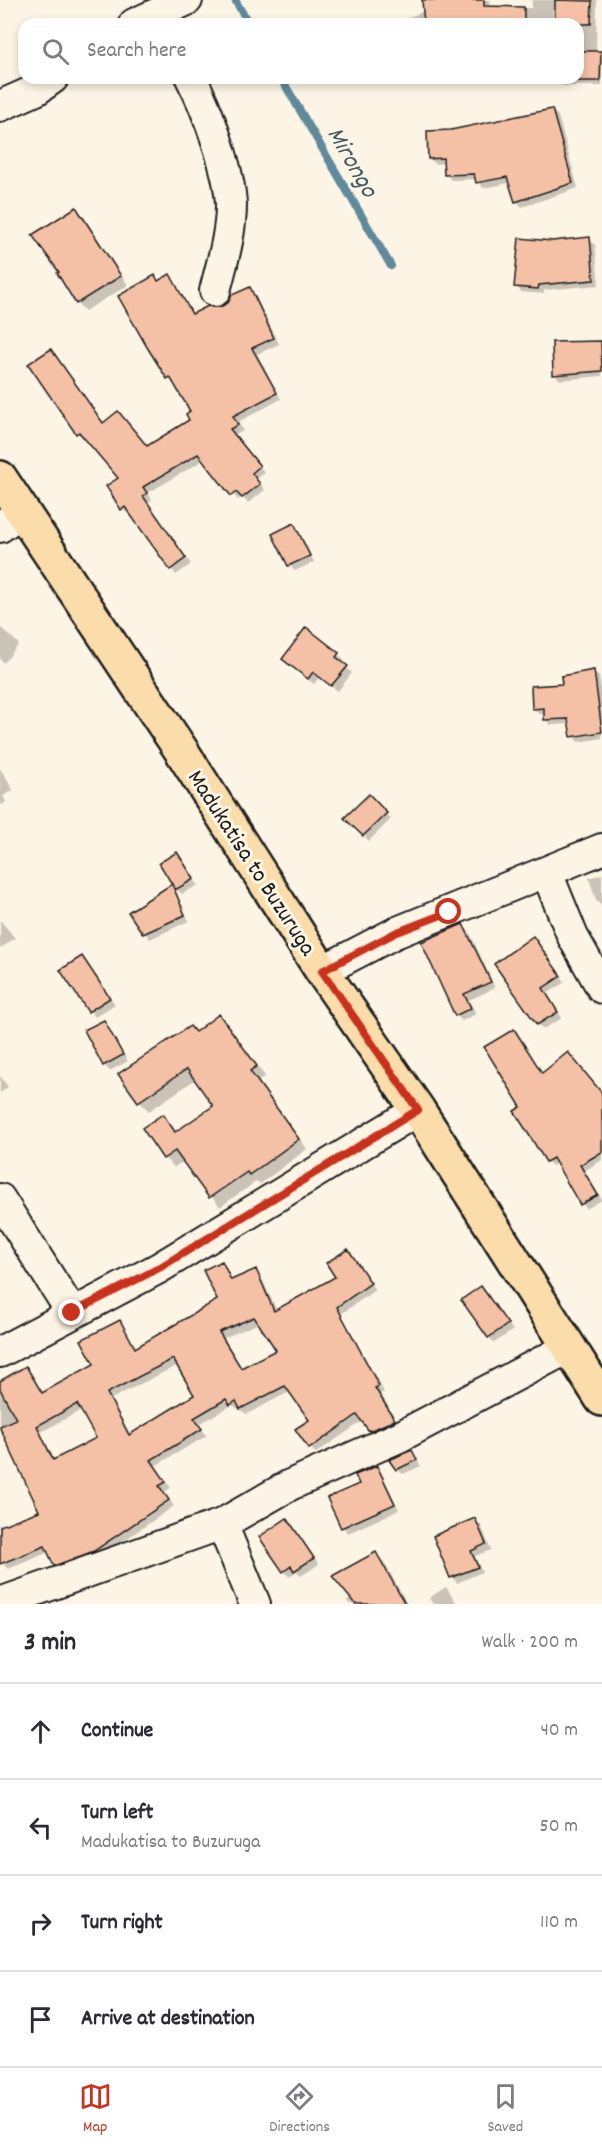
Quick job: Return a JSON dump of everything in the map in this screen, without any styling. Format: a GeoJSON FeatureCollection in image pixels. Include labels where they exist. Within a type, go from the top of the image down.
{"type":"FeatureCollection","features":[{"type":"Feature","properties":{"kind":"main road","name":"Madukatisa to Buzuruga"},"geometry":{"type":"LineString","coordinates":[[0,478],[11,519],[181,750],[322,971],[418,1110],[602,1399]]}},
{"type":"Feature","properties":{"kind":"street"},"geometry":{"type":"LineString","coordinates":[[148,18],[187,0]]}},
{"type":"Feature","properties":{"kind":"street"},"geometry":{"type":"LineString","coordinates":[[0,106],[44,84]]}},
{"type":"Feature","properties":{"kind":"street"},"geometry":{"type":"LineString","coordinates":[[194,84],[205,104],[231,204],[226,247],[215,291]]}},
{"type":"Feature","properties":{"kind":"street"},"geometry":{"type":"LineString","coordinates":[[322,971],[395,933],[602,849]]}},
{"type":"Feature","properties":{"kind":"street"},"geometry":{"type":"LineString","coordinates":[[547,873],[573,937],[602,988]]}},
{"type":"Feature","properties":{"kind":"street"},"geometry":{"type":"LineString","coordinates":[[0,1352],[159,1268],[418,1110]]}},
{"type":"Feature","properties":{"kind":"street"},"geometry":{"type":"LineString","coordinates":[[0,1199],[72,1313]]}},
{"type":"Feature","properties":{"kind":"street"},"geometry":{"type":"LineString","coordinates":[[0,1603],[222,1524],[290,1485],[399,1437],[570,1347]]}},
{"type":"Feature","properties":{"kind":"street"},"geometry":{"type":"LineString","coordinates":[[222,1524],[255,1604]]}},
{"type":"Feature","properties":{"kind":"building"},"geometry":{"type":"Polygon","coordinates":[[[422,0],[484,0],[484,6],[524,7],[524,18],[424,18],[422,0]]]}},
{"type":"Feature","properties":{"kind":"building"},"geometry":{"type":"Polygon","coordinates":[[[555,0],[592,1],[591,24],[584,24],[584,18],[555,18],[555,0]]]}},
{"type":"Feature","properties":{"kind":"building"},"geometry":{"type":"Polygon","coordinates":[[[584,51],[601,51],[600,81],[584,81],[584,51]]]}},
{"type":"Feature","properties":{"kind":"building"},"geometry":{"type":"Polygon","coordinates":[[[552,109],[573,183],[515,202],[507,177],[476,183],[474,174],[444,175],[443,158],[428,159],[427,131],[451,130],[552,109]]]}},
{"type":"Feature","properties":{"kind":"building"},"geometry":{"type":"Polygon","coordinates":[[[76,207],[121,276],[76,304],[57,273],[59,272],[32,235],[76,207]]]}},
{"type":"Feature","properties":{"kind":"building"},"geometry":{"type":"Polygon","coordinates":[[[590,237],[594,280],[539,285],[538,289],[514,287],[519,238],[552,241],[590,237]]]}},
{"type":"Feature","properties":{"kind":"building"},"geometry":{"type":"Polygon","coordinates":[[[170,274],[192,314],[208,306],[220,307],[228,303],[232,295],[250,287],[274,338],[252,348],[277,393],[233,416],[238,425],[230,429],[260,466],[252,473],[260,484],[242,498],[236,492],[231,496],[198,454],[143,487],[147,493],[143,496],[186,558],[170,570],[125,507],[121,510],[106,486],[118,478],[79,432],[76,434],[28,364],[51,349],[103,423],[118,411],[147,446],[189,420],[186,414],[190,411],[170,377],[167,379],[118,296],[155,275],[158,281],[170,274]]]}},
{"type":"Feature","properties":{"kind":"building"},"geometry":{"type":"Polygon","coordinates":[[[601,341],[602,371],[553,375],[552,342],[601,341]]]}},
{"type":"Feature","properties":{"kind":"building"},"geometry":{"type":"Polygon","coordinates":[[[294,523],[310,556],[288,566],[272,534],[294,523]]]}},
{"type":"Feature","properties":{"kind":"building"},"geometry":{"type":"Polygon","coordinates":[[[306,627],[339,653],[336,657],[348,666],[331,686],[313,672],[308,679],[282,659],[306,627]]]}},
{"type":"Feature","properties":{"kind":"building"},"geometry":{"type":"Polygon","coordinates":[[[594,670],[602,732],[571,737],[568,719],[544,720],[544,708],[532,709],[531,686],[562,684],[561,676],[594,670]]]}},
{"type":"Feature","properties":{"kind":"building"},"geometry":{"type":"Polygon","coordinates":[[[369,794],[387,813],[363,836],[344,818],[369,794]]]}},
{"type":"Feature","properties":{"kind":"building"},"geometry":{"type":"Polygon","coordinates":[[[177,852],[194,879],[175,890],[159,863],[177,852]]]}},
{"type":"Feature","properties":{"kind":"building"},"geometry":{"type":"Polygon","coordinates":[[[172,884],[185,915],[143,934],[128,912],[172,884]]]}},
{"type":"Feature","properties":{"kind":"building"},"geometry":{"type":"Polygon","coordinates":[[[463,924],[491,982],[464,994],[471,1008],[455,1016],[421,942],[463,924]]]}},
{"type":"Feature","properties":{"kind":"building"},"geometry":{"type":"Polygon","coordinates":[[[533,936],[561,976],[543,988],[558,1012],[537,1025],[494,964],[533,936]]]}},
{"type":"Feature","properties":{"kind":"building"},"geometry":{"type":"Polygon","coordinates":[[[82,956],[110,998],[88,1012],[60,970],[82,956]]]}},
{"type":"Feature","properties":{"kind":"building"},"geometry":{"type":"Polygon","coordinates":[[[219,1014],[257,1066],[250,1071],[299,1139],[249,1175],[247,1172],[209,1198],[175,1151],[163,1159],[142,1128],[163,1114],[175,1132],[213,1106],[187,1069],[138,1102],[118,1074],[190,1026],[195,1032],[219,1014]]]}},
{"type":"Feature","properties":{"kind":"building"},"geometry":{"type":"Polygon","coordinates":[[[104,1020],[123,1055],[103,1066],[84,1030],[104,1020]]]}},
{"type":"Feature","properties":{"kind":"building"},"geometry":{"type":"Polygon","coordinates":[[[514,1029],[542,1073],[568,1052],[602,1093],[602,1152],[580,1165],[598,1195],[580,1205],[553,1158],[546,1162],[514,1111],[521,1107],[484,1047],[514,1029]]]}},
{"type":"Feature","properties":{"kind":"building"},"geometry":{"type":"Polygon","coordinates":[[[348,1249],[371,1283],[337,1307],[379,1386],[375,1388],[395,1420],[369,1431],[357,1415],[309,1449],[295,1429],[309,1420],[285,1386],[240,1409],[236,1401],[230,1405],[226,1399],[194,1418],[202,1429],[151,1460],[166,1482],[159,1486],[169,1500],[94,1551],[54,1566],[45,1546],[0,1564],[0,1526],[39,1511],[0,1428],[16,1419],[0,1389],[0,1381],[26,1366],[42,1393],[94,1364],[81,1340],[120,1320],[135,1348],[217,1300],[203,1270],[222,1261],[231,1280],[256,1269],[274,1311],[335,1277],[326,1263],[348,1249]],[[254,1317],[219,1332],[241,1368],[276,1350],[254,1317]],[[173,1359],[107,1393],[129,1435],[194,1395],[173,1359]],[[77,1404],[37,1426],[53,1460],[96,1438],[77,1404]]]}},
{"type":"Feature","properties":{"kind":"building"},"geometry":{"type":"Polygon","coordinates":[[[481,1286],[508,1324],[488,1338],[461,1300],[481,1286]]]}},
{"type":"Feature","properties":{"kind":"building"},"geometry":{"type":"Polygon","coordinates":[[[412,1450],[417,1460],[396,1470],[389,1460],[412,1450]]]}},
{"type":"Feature","properties":{"kind":"building"},"geometry":{"type":"Polygon","coordinates":[[[377,1466],[395,1504],[341,1528],[327,1498],[359,1484],[355,1475],[377,1466]]]}},
{"type":"Feature","properties":{"kind":"building"},"geometry":{"type":"Polygon","coordinates":[[[287,1518],[314,1558],[294,1571],[291,1566],[283,1572],[259,1537],[287,1518]]]}},
{"type":"Feature","properties":{"kind":"building"},"geometry":{"type":"Polygon","coordinates":[[[475,1518],[486,1544],[471,1551],[478,1567],[450,1578],[433,1536],[475,1518]]]}},
{"type":"Feature","properties":{"kind":"building"},"geometry":{"type":"Polygon","coordinates":[[[376,1552],[405,1604],[355,1604],[332,1576],[376,1552]]]}},
{"type":"Feature","properties":{"kind":"waterway","name":"Mirongo"},"geometry":{"type":"LineString","coordinates":[[235,0],[246,18]]}},
{"type":"Feature","properties":{"kind":"waterway","name":"Mirongo"},"geometry":{"type":"LineString","coordinates":[[285,84],[391,266]]}},
{"type":"Feature","properties":{"kind":"route"},"geometry":{"type":"LineString","coordinates":[[72,1313],[159,1268],[418,1110],[322,971],[395,933],[449,912]]}}]}
